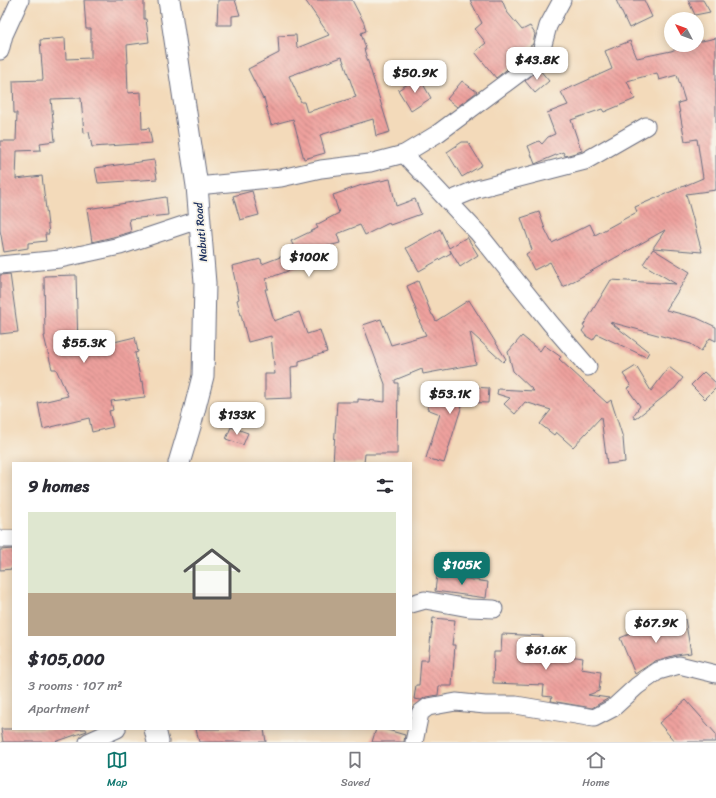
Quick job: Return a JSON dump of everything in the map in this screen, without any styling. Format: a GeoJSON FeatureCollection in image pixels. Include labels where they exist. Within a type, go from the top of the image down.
{"type":"FeatureCollection","features":[{"type":"Feature","properties":{"kind":"street"},"geometry":{"type":"LineString","coordinates":[[0,51],[4,35],[20,0]]}},
{"type":"Feature","properties":{"kind":"street","name":"Nabuti Road"},"geometry":{"type":"LineString","coordinates":[[169,0],[197,186],[206,283],[203,376],[179,462]]}},
{"type":"Feature","properties":{"kind":"street"},"geometry":{"type":"LineString","coordinates":[[197,186],[281,178],[321,169],[370,163],[404,154],[437,134],[526,68],[541,52],[548,26],[562,0]]}},
{"type":"Feature","properties":{"kind":"street"},"geometry":{"type":"LineString","coordinates":[[448,201],[477,190],[585,161],[646,126]]}},
{"type":"Feature","properties":{"kind":"street"},"geometry":{"type":"LineString","coordinates":[[404,154],[478,233],[551,324],[588,367]]}},
{"type":"Feature","properties":{"kind":"street"},"geometry":{"type":"LineString","coordinates":[[0,265],[60,259],[120,246],[201,219]]}},
{"type":"Feature","properties":{"kind":"street"},"geometry":{"type":"LineString","coordinates":[[0,539],[12,539]]}},
{"type":"Feature","properties":{"kind":"street"},"geometry":{"type":"LineString","coordinates":[[412,604],[425,600],[469,608],[494,609]]}},
{"type":"Feature","properties":{"kind":"street"},"geometry":{"type":"LineString","coordinates":[[414,742],[420,713],[428,708],[456,702],[485,705],[516,705],[594,718],[613,708],[637,686],[658,671],[679,665],[716,674]]}},
{"type":"Feature","properties":{"kind":"street"},"geometry":{"type":"LineString","coordinates":[[88,742],[115,730]]}},
{"type":"Feature","properties":{"kind":"street"},"geometry":{"type":"LineString","coordinates":[[155,730],[158,742]]}},
{"type":"Feature","properties":{"kind":"building"},"geometry":{"type":"Polygon","coordinates":[[[84,0],[144,0],[144,19],[146,19],[149,42],[127,45],[128,93],[141,92],[142,129],[149,128],[152,143],[92,147],[89,132],[84,133],[81,98],[51,99],[55,141],[40,143],[41,150],[17,151],[16,179],[42,176],[49,234],[45,234],[46,241],[28,243],[28,248],[4,252],[0,230],[0,141],[16,141],[17,113],[14,113],[13,81],[43,80],[40,40],[65,38],[66,59],[91,58],[91,29],[86,29],[84,0]]]}},
{"type":"Feature","properties":{"kind":"building"},"geometry":{"type":"Polygon","coordinates":[[[218,0],[235,0],[240,15],[232,16],[232,25],[217,25],[218,0]]]}},
{"type":"Feature","properties":{"kind":"building"},"geometry":{"type":"Polygon","coordinates":[[[305,0],[352,0],[364,23],[366,31],[361,33],[366,49],[364,49],[390,132],[376,136],[373,119],[320,135],[325,153],[304,159],[293,119],[271,125],[264,98],[263,99],[248,69],[279,53],[278,36],[296,35],[297,48],[329,35],[305,0]],[[342,57],[289,76],[301,102],[304,102],[307,112],[356,97],[342,57]]]}},
{"type":"Feature","properties":{"kind":"building"},"geometry":{"type":"Polygon","coordinates":[[[470,0],[502,0],[507,12],[522,30],[530,26],[535,34],[533,44],[529,47],[530,49],[519,60],[496,78],[475,52],[486,43],[475,29],[482,23],[470,0]]]}},
{"type":"Feature","properties":{"kind":"building"},"geometry":{"type":"Polygon","coordinates":[[[616,0],[644,0],[652,17],[629,28],[616,0]]]}},
{"type":"Feature","properties":{"kind":"building"},"geometry":{"type":"Polygon","coordinates":[[[688,0],[703,0],[710,12],[704,13],[694,12],[688,0]]]}},
{"type":"Feature","properties":{"kind":"building"},"geometry":{"type":"Polygon","coordinates":[[[716,38],[716,190],[686,194],[702,252],[653,248],[665,230],[563,287],[550,262],[534,270],[526,254],[532,250],[521,218],[539,212],[552,243],[590,224],[595,235],[637,212],[635,207],[703,178],[697,139],[685,141],[678,103],[685,101],[677,75],[659,80],[657,73],[627,81],[635,99],[604,112],[602,109],[571,120],[582,151],[565,156],[563,152],[535,164],[528,146],[539,141],[542,144],[548,137],[555,134],[547,113],[568,105],[561,92],[612,69],[605,51],[630,41],[637,58],[666,52],[704,52],[704,41],[716,38]]]}},
{"type":"Feature","properties":{"kind":"building"},"geometry":{"type":"Polygon","coordinates":[[[539,69],[549,81],[535,93],[525,81],[539,69]]]}},
{"type":"Feature","properties":{"kind":"building"},"geometry":{"type":"Polygon","coordinates":[[[419,77],[431,98],[411,111],[398,90],[419,77]]]}},
{"type":"Feature","properties":{"kind":"building"},"geometry":{"type":"Polygon","coordinates":[[[462,81],[477,92],[457,107],[447,99],[462,81]]]}},
{"type":"Feature","properties":{"kind":"building"},"geometry":{"type":"Polygon","coordinates":[[[462,142],[468,142],[482,165],[462,177],[447,152],[462,142]]]}},
{"type":"Feature","properties":{"kind":"building"},"geometry":{"type":"Polygon","coordinates":[[[154,160],[157,179],[98,183],[95,168],[154,160]]]}},
{"type":"Feature","properties":{"kind":"building"},"geometry":{"type":"Polygon","coordinates":[[[390,179],[396,206],[415,199],[421,214],[390,225],[389,223],[365,235],[360,225],[337,234],[340,243],[325,247],[327,252],[299,267],[266,279],[268,289],[265,289],[274,321],[299,312],[307,334],[320,330],[327,352],[299,361],[299,366],[291,367],[292,398],[265,399],[265,374],[275,374],[271,336],[248,342],[237,300],[239,299],[232,266],[261,259],[262,264],[296,251],[291,241],[318,228],[316,225],[339,213],[333,195],[362,185],[390,179]]]}},
{"type":"Feature","properties":{"kind":"building"},"geometry":{"type":"Polygon","coordinates":[[[252,191],[259,215],[240,220],[233,196],[252,191]]]}},
{"type":"Feature","properties":{"kind":"building"},"geometry":{"type":"Polygon","coordinates":[[[166,197],[168,215],[129,219],[131,232],[92,242],[87,209],[166,197]]]}},
{"type":"Feature","properties":{"kind":"building"},"geometry":{"type":"Polygon","coordinates":[[[440,229],[449,248],[467,237],[478,255],[460,267],[450,250],[451,253],[419,271],[406,248],[440,229]]]}},
{"type":"Feature","properties":{"kind":"building"},"geometry":{"type":"Polygon","coordinates":[[[653,249],[690,272],[666,310],[697,318],[716,327],[716,341],[710,338],[701,351],[691,344],[610,322],[649,352],[646,357],[597,334],[593,340],[586,336],[582,331],[585,327],[583,326],[611,280],[676,284],[643,264],[653,249]]]}},
{"type":"Feature","properties":{"kind":"building"},"geometry":{"type":"Polygon","coordinates":[[[10,274],[18,332],[0,334],[0,275],[10,274]]]}},
{"type":"Feature","properties":{"kind":"building"},"geometry":{"type":"Polygon","coordinates":[[[76,275],[78,346],[105,341],[106,344],[135,337],[138,352],[135,353],[141,382],[143,381],[145,397],[111,401],[113,410],[109,411],[113,427],[92,432],[89,418],[43,429],[38,403],[68,396],[56,369],[52,369],[44,336],[44,276],[76,275]]]}},
{"type":"Feature","properties":{"kind":"building"},"geometry":{"type":"Polygon","coordinates":[[[418,281],[436,321],[469,300],[506,359],[503,362],[470,332],[476,364],[423,374],[422,369],[395,380],[395,383],[398,383],[397,454],[365,454],[364,462],[333,462],[337,402],[358,402],[358,399],[385,402],[385,384],[363,325],[381,319],[391,345],[426,335],[419,321],[407,286],[418,281]]]}},
{"type":"Feature","properties":{"kind":"building"},"geometry":{"type":"Polygon","coordinates":[[[522,336],[540,351],[544,345],[561,357],[559,359],[607,403],[611,400],[623,438],[625,462],[607,464],[601,417],[573,447],[556,432],[554,435],[540,424],[551,410],[525,402],[515,414],[504,404],[510,398],[497,394],[498,389],[534,391],[513,371],[508,352],[522,336]]]}},
{"type":"Feature","properties":{"kind":"building"},"geometry":{"type":"Polygon","coordinates":[[[636,366],[651,391],[669,367],[683,378],[675,388],[635,419],[633,416],[640,406],[627,388],[631,386],[623,374],[636,366]]]}},
{"type":"Feature","properties":{"kind":"building"},"geometry":{"type":"Polygon","coordinates":[[[704,372],[716,383],[716,388],[705,399],[691,385],[704,372]]]}},
{"type":"Feature","properties":{"kind":"building"},"geometry":{"type":"Polygon","coordinates":[[[436,385],[489,388],[488,403],[463,402],[444,463],[426,458],[440,414],[427,409],[436,385]]]}},
{"type":"Feature","properties":{"kind":"building"},"geometry":{"type":"Polygon","coordinates":[[[231,427],[248,433],[243,445],[226,439],[231,427]]]}},
{"type":"Feature","properties":{"kind":"building"},"geometry":{"type":"Polygon","coordinates":[[[12,549],[12,569],[0,570],[0,550],[12,549]]]}},
{"type":"Feature","properties":{"kind":"building"},"geometry":{"type":"Polygon","coordinates":[[[437,575],[488,582],[486,598],[435,591],[437,575]]]}},
{"type":"Feature","properties":{"kind":"building"},"geometry":{"type":"Polygon","coordinates":[[[433,618],[455,620],[452,645],[455,645],[452,686],[439,686],[438,695],[426,697],[421,700],[414,699],[416,685],[419,685],[421,660],[428,660],[433,618]]]}},
{"type":"Feature","properties":{"kind":"building"},"geometry":{"type":"Polygon","coordinates":[[[685,619],[691,653],[676,655],[655,661],[635,674],[620,638],[654,624],[685,619]]]}},
{"type":"Feature","properties":{"kind":"building"},"geometry":{"type":"Polygon","coordinates":[[[502,634],[543,636],[543,652],[583,658],[581,669],[601,672],[599,691],[588,695],[609,698],[592,708],[551,701],[552,697],[543,696],[544,685],[493,683],[494,652],[501,652],[502,634]]]}},
{"type":"Feature","properties":{"kind":"building"},"geometry":{"type":"Polygon","coordinates":[[[686,700],[716,734],[716,742],[675,742],[659,723],[686,700]]]}},
{"type":"Feature","properties":{"kind":"building"},"geometry":{"type":"Polygon","coordinates":[[[1,729],[87,731],[55,742],[3,742],[1,729]]]}},
{"type":"Feature","properties":{"kind":"building"},"geometry":{"type":"Polygon","coordinates":[[[196,730],[264,730],[266,742],[199,742],[196,730]]]}},
{"type":"Feature","properties":{"kind":"building"},"geometry":{"type":"Polygon","coordinates":[[[376,730],[388,730],[405,735],[404,742],[372,742],[376,730]]]}}]}
